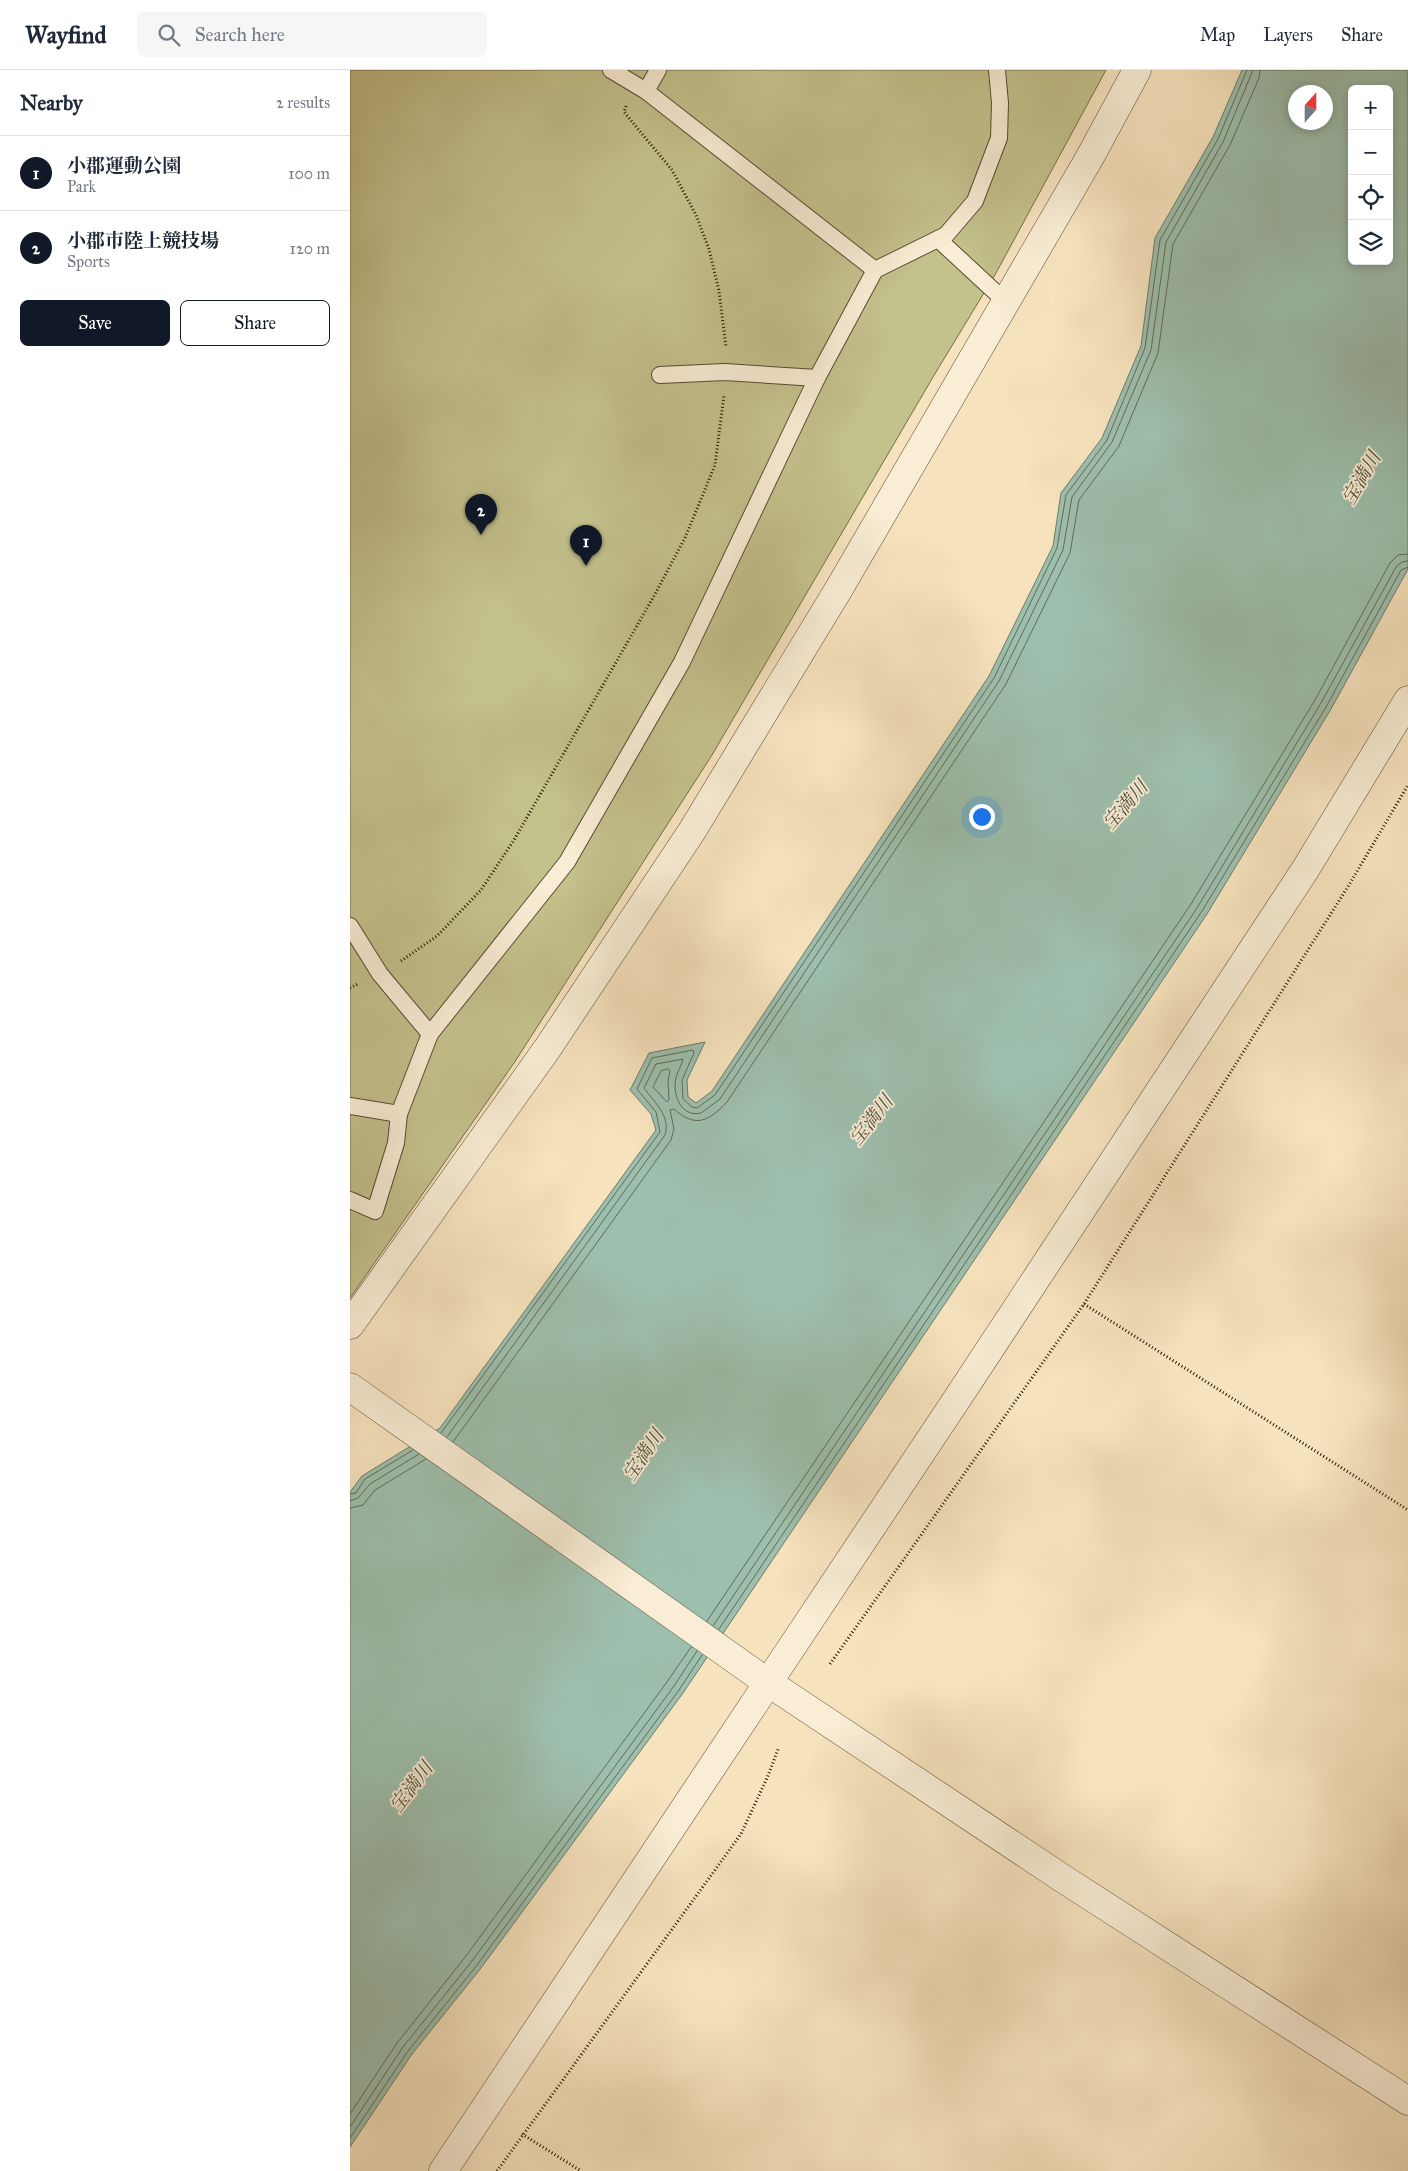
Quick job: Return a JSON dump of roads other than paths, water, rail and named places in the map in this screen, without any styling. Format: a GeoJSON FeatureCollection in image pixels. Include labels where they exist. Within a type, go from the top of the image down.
{"type":"FeatureCollection","features":[{"type":"Feature","properties":{"kind":"street"},"geometry":{"type":"LineString","coordinates":[[350,1325],[547,1049],[692,830],[840,587],[1090,157],[1137,70]]}},
{"type":"Feature","properties":{"kind":"street"},"geometry":{"type":"LineString","coordinates":[[443,2171],[762,1679],[957,1399],[1300,878],[1408,700]]}},
{"type":"Feature","properties":{"kind":"street"},"geometry":{"type":"LineString","coordinates":[[352,1388],[762,1679],[1062,1878],[1408,2100]]}},
{"type":"Feature","properties":{"kind":"lane"},"geometry":{"type":"LineString","coordinates":[[610,70],[641,88],[875,270]]}},
{"type":"Feature","properties":{"kind":"lane"},"geometry":{"type":"LineString","coordinates":[[641,88],[658,70]]}},
{"type":"Feature","properties":{"kind":"lane"},"geometry":{"type":"LineString","coordinates":[[350,1200],[375,1211],[396,1144],[399,1114],[430,1034],[567,862],[682,662],[817,378],[875,270],[946,235],[975,201],[999,138],[1000,103],[996,70]]}},
{"type":"Feature","properties":{"kind":"lane"},"geometry":{"type":"LineString","coordinates":[[938,239],[1006,302]]}},
{"type":"Feature","properties":{"kind":"lane"},"geometry":{"type":"LineString","coordinates":[[660,375],[725,372],[817,378]]}},
{"type":"Feature","properties":{"kind":"lane"},"geometry":{"type":"LineString","coordinates":[[350,926],[380,974],[430,1034]]}},
{"type":"Feature","properties":{"kind":"lane"},"geometry":{"type":"LineString","coordinates":[[350,1106],[399,1114]]}},
{"type":"Feature","properties":{"kind":"water","name":"宝満川"},"geometry":{"type":"Polygon","coordinates":[[[1242,70],[1408,70],[1408,569],[1331,709],[1207,914],[683,1693],[481,1968],[412,2054],[350,2147],[350,1492],[362,1476],[440,1428],[656,1130],[651,1114],[630,1090],[649,1053],[705,1042],[687,1080],[688,1097],[696,1103],[712,1091],[989,676],[1053,546],[1061,493],[1102,438],[1141,346],[1155,238],[1213,137],[1242,70]]]}},
{"type":"Feature","properties":{"kind":"place","name":"小郡市陸上競技場"},"geometry":{"type":"Point","coordinates":[481,535]}},
{"type":"Feature","properties":{"kind":"place","name":"小郡運動公園"},"geometry":{"type":"Point","coordinates":[586,566]}}]}
